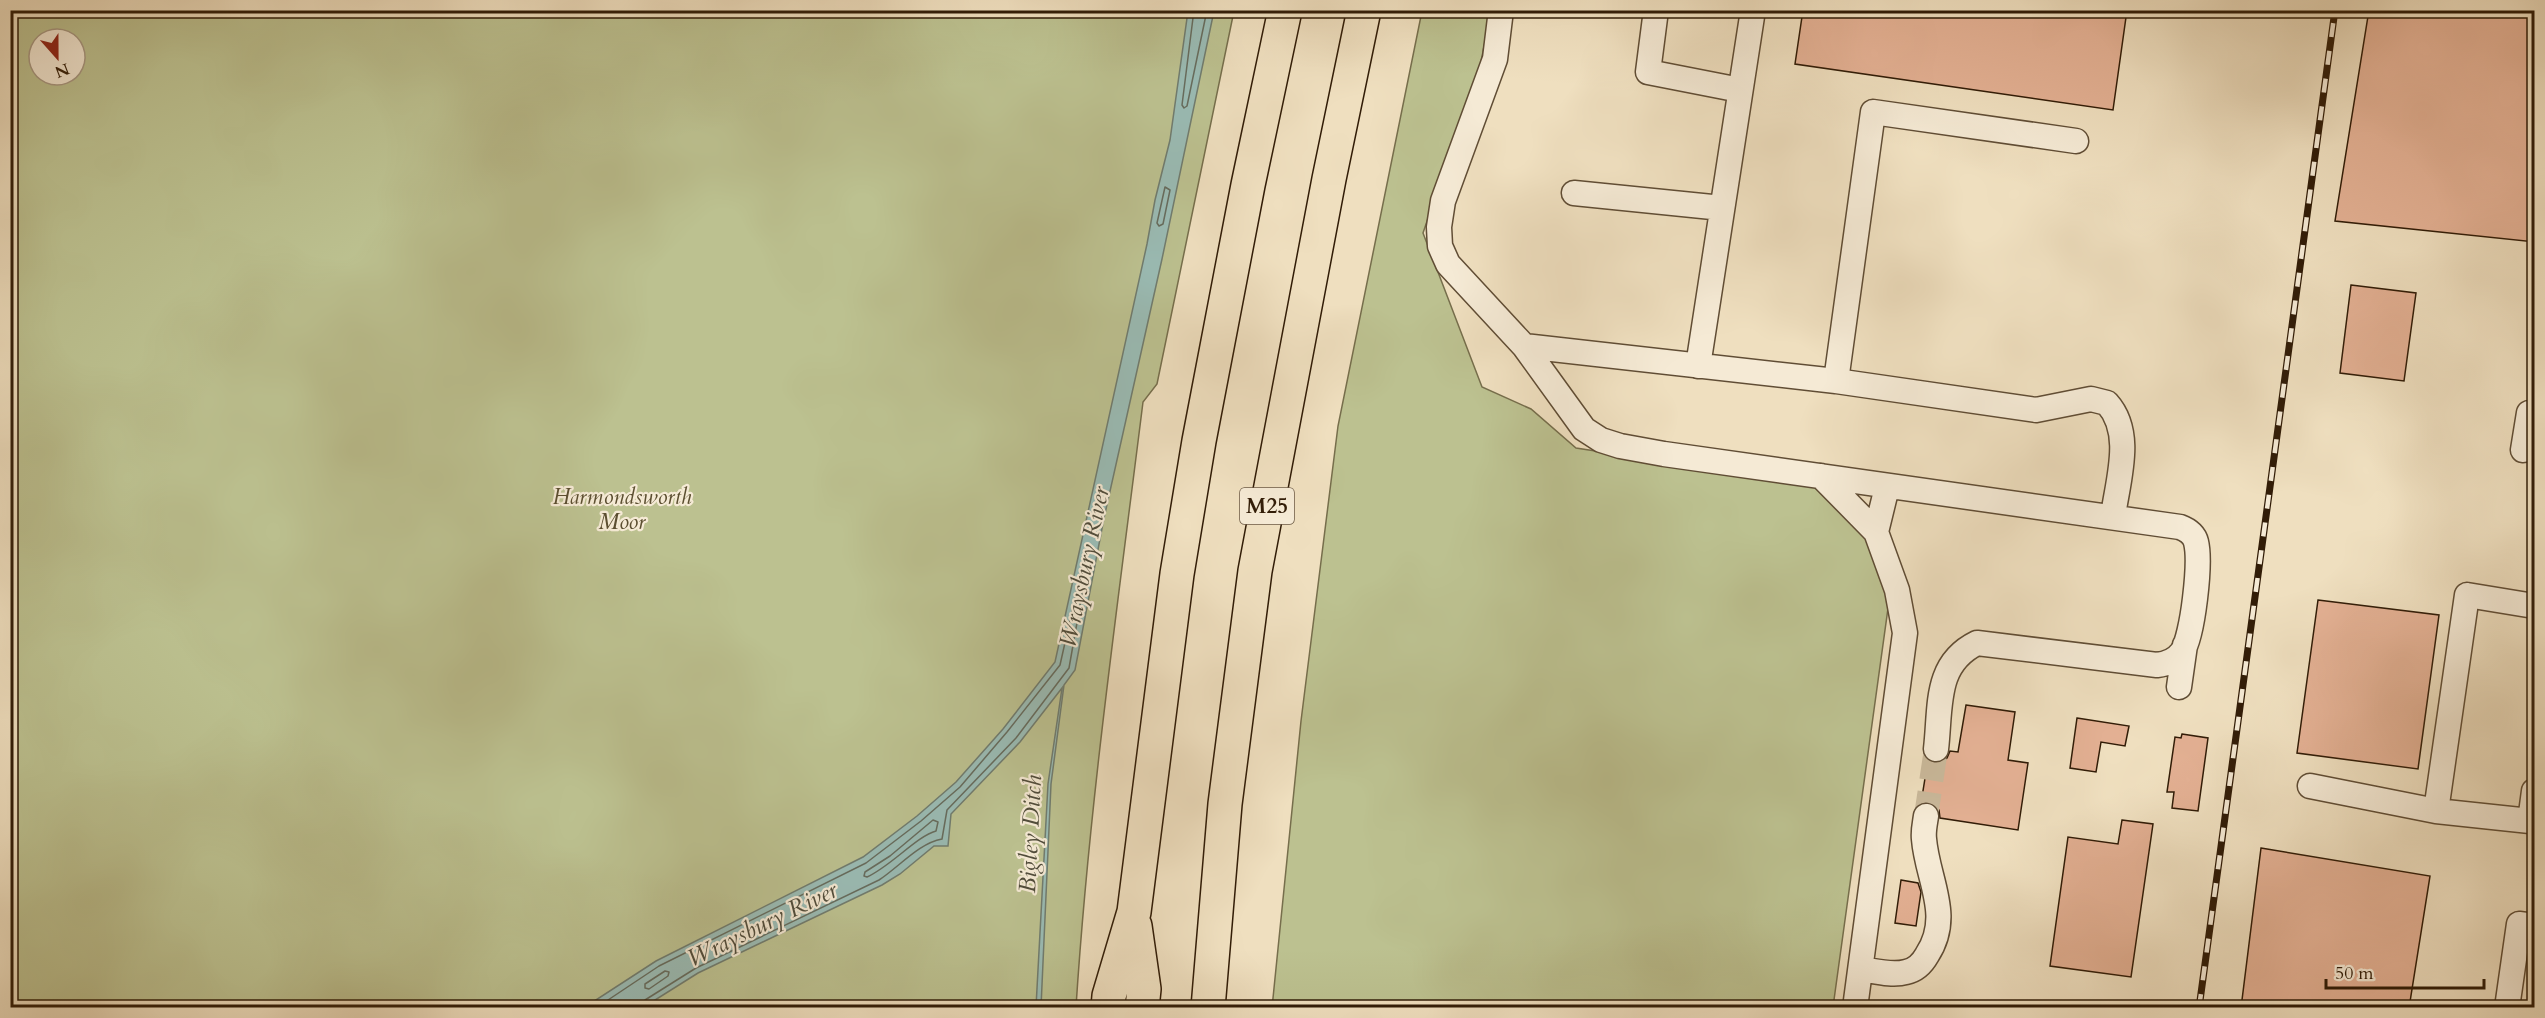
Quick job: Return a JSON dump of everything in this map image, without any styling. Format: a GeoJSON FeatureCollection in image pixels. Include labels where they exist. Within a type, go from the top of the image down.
{"type":"FeatureCollection","features":[{"type":"Feature","properties":{"kind":"highway"},"geometry":{"type":"LineString","coordinates":[[1108,1008],[1109,996],[1134,912],[1177,574],[1197,452],[1248,185],[1286,10]]}},
{"type":"Feature","properties":{"kind":"highway","name":"M25"},"geometry":{"type":"LineString","coordinates":[[1208,1008],[1225,804],[1254,572],[1329,179],[1364,10]]}},
{"type":"Feature","properties":{"kind":"highway"},"geometry":{"type":"LineString","coordinates":[[1134,912],[1143,989],[1142,1008]]}},
{"type":"Feature","properties":{"kind":"street"},"geometry":{"type":"LineString","coordinates":[[1501,10],[1495,59],[1443,201],[1439,226],[1440,246],[1448,264],[1524,346],[1584,429],[1601,440],[1620,446],[1664,454],[2180,527],[2189,531],[2196,540],[2196,589],[2179,687]]}},
{"type":"Feature","properties":{"kind":"street"},"geometry":{"type":"LineString","coordinates":[[1656,10],[1648,72],[1740,90]]}},
{"type":"Feature","properties":{"kind":"street"},"geometry":{"type":"LineString","coordinates":[[1698,366],[1753,10]]}},
{"type":"Feature","properties":{"kind":"street"},"geometry":{"type":"LineString","coordinates":[[1836,381],[1873,112],[2076,141]]}},
{"type":"Feature","properties":{"kind":"street"},"geometry":{"type":"LineString","coordinates":[[1574,193],[1722,208]]}},
{"type":"Feature","properties":{"kind":"street"},"geometry":{"type":"LineString","coordinates":[[1524,346],[1836,381],[2036,410],[2091,399],[2107,403],[2120,421],[2123,439],[2113,516]]}},
{"type":"Feature","properties":{"kind":"street"},"geometry":{"type":"LineString","coordinates":[[2523,450],[2529,413],[2535,414]]}},
{"type":"Feature","properties":{"kind":"street"},"geometry":{"type":"LineString","coordinates":[[1821,476],[1876,532],[1897,590],[1905,633],[1855,1008]]}},
{"type":"Feature","properties":{"kind":"street"},"geometry":{"type":"LineString","coordinates":[[1876,532],[1887,487]]}},
{"type":"Feature","properties":{"kind":"street"},"geometry":{"type":"LineString","coordinates":[[2436,811],[2467,595],[2535,606]]}},
{"type":"Feature","properties":{"kind":"street"},"geometry":{"type":"LineString","coordinates":[[1936,748],[1945,673],[1956,657],[1977,643],[2157,664],[2174,659],[2185,645]]}},
{"type":"Feature","properties":{"kind":"street"},"geometry":{"type":"LineString","coordinates":[[2310,786],[2436,811],[2530,821],[2535,790]]}},
{"type":"Feature","properties":{"kind":"street"},"geometry":{"type":"LineString","coordinates":[[1860,969],[1897,973],[1911,971],[1919,966],[1932,946],[1938,914],[1935,882],[1924,837],[1926,816]]}},
{"type":"Feature","properties":{"kind":"street"},"geometry":{"type":"LineString","coordinates":[[2507,1008],[2519,924],[2535,926]]}},
{"type":"Feature","properties":{"kind":"green space","name":"Harmondsworth Moor"},"geometry":{"type":"Polygon","coordinates":[[[10,11],[1234,11],[1157,384],[1143,402],[1096,780],[1076,1007],[11,1007],[10,11]]]}},
{"type":"Feature","properties":{"kind":"green space"},"geometry":{"type":"Polygon","coordinates":[[[1422,11],[1491,11],[1480,67],[1423,233],[1482,387],[1531,409],[1576,448],[1817,485],[1870,537],[1889,601],[1833,1007],[1272,1008],[1301,721],[1338,426],[1422,11]]]}},
{"type":"Feature","properties":{"kind":"water","name":"Wraysbury River"},"geometry":{"type":"Polygon","coordinates":[[[1188,11],[1214,11],[1104,518],[1075,670],[1064,685],[1051,784],[1041,1007],[1036,1007],[1048,784],[1062,688],[1020,742],[951,814],[948,846],[934,846],[900,874],[882,885],[698,973],[644,1007],[585,1007],[656,961],[863,857],[917,816],[956,782],[1003,729],[1055,662],[1170,140],[1188,11]]]}},
{"type":"Feature","properties":{"kind":"building"},"geometry":{"type":"Polygon","coordinates":[[[1803,10],[2127,10],[2113,110],[1795,64],[1803,10]]]}},
{"type":"Feature","properties":{"kind":"building"},"geometry":{"type":"Polygon","coordinates":[[[2369,10],[2535,10],[2535,242],[2335,221],[2369,10]]]}},
{"type":"Feature","properties":{"kind":"building"},"geometry":{"type":"Polygon","coordinates":[[[2351,285],[2416,293],[2404,381],[2340,373],[2351,285]]]}},
{"type":"Feature","properties":{"kind":"building"},"geometry":{"type":"Polygon","coordinates":[[[2318,600],[2439,615],[2418,769],[2297,753],[2318,600]]]}},
{"type":"Feature","properties":{"kind":"building"},"geometry":{"type":"Polygon","coordinates":[[[1966,705],[2015,712],[2008,760],[2028,763],[2018,830],[1940,818],[1939,810],[1934,805],[1928,802],[1921,803],[1928,760],[1934,763],[1941,762],[1947,758],[1950,751],[1958,752],[1966,705]]]}},
{"type":"Feature","properties":{"kind":"building"},"geometry":{"type":"Polygon","coordinates":[[[2077,718],[2129,726],[2125,746],[2101,742],[2096,772],[2070,768],[2077,718]]]}},
{"type":"Feature","properties":{"kind":"building"},"geometry":{"type":"Polygon","coordinates":[[[2182,734],[2208,738],[2198,811],[2172,808],[2174,792],[2167,792],[2175,737],[2181,738],[2182,734]]]}},
{"type":"Feature","properties":{"kind":"building"},"geometry":{"type":"Polygon","coordinates":[[[2122,820],[2153,824],[2131,977],[2050,966],[2068,837],[2118,844],[2122,820]]]}},
{"type":"Feature","properties":{"kind":"building"},"geometry":{"type":"Polygon","coordinates":[[[2261,848],[2430,876],[2409,1008],[2241,1008],[2261,848]]]}},
{"type":"Feature","properties":{"kind":"building"},"geometry":{"type":"Polygon","coordinates":[[[1901,880],[1918,883],[1921,892],[1916,926],[1895,923],[1901,880]]]}},
{"type":"Feature","properties":{"kind":"tunnel"},"geometry":{"type":"LineString","coordinates":[[1926,816],[1936,749]]}},
{"type":"Feature","properties":{"kind":"railway"},"geometry":{"type":"LineString","coordinates":[[2199,1008],[2335,10]]}},
{"type":"Feature","properties":{"kind":"water label","name":"Bigley Ditch"},"geometry":{"type":"Point","coordinates":[1030,834]}}]}
